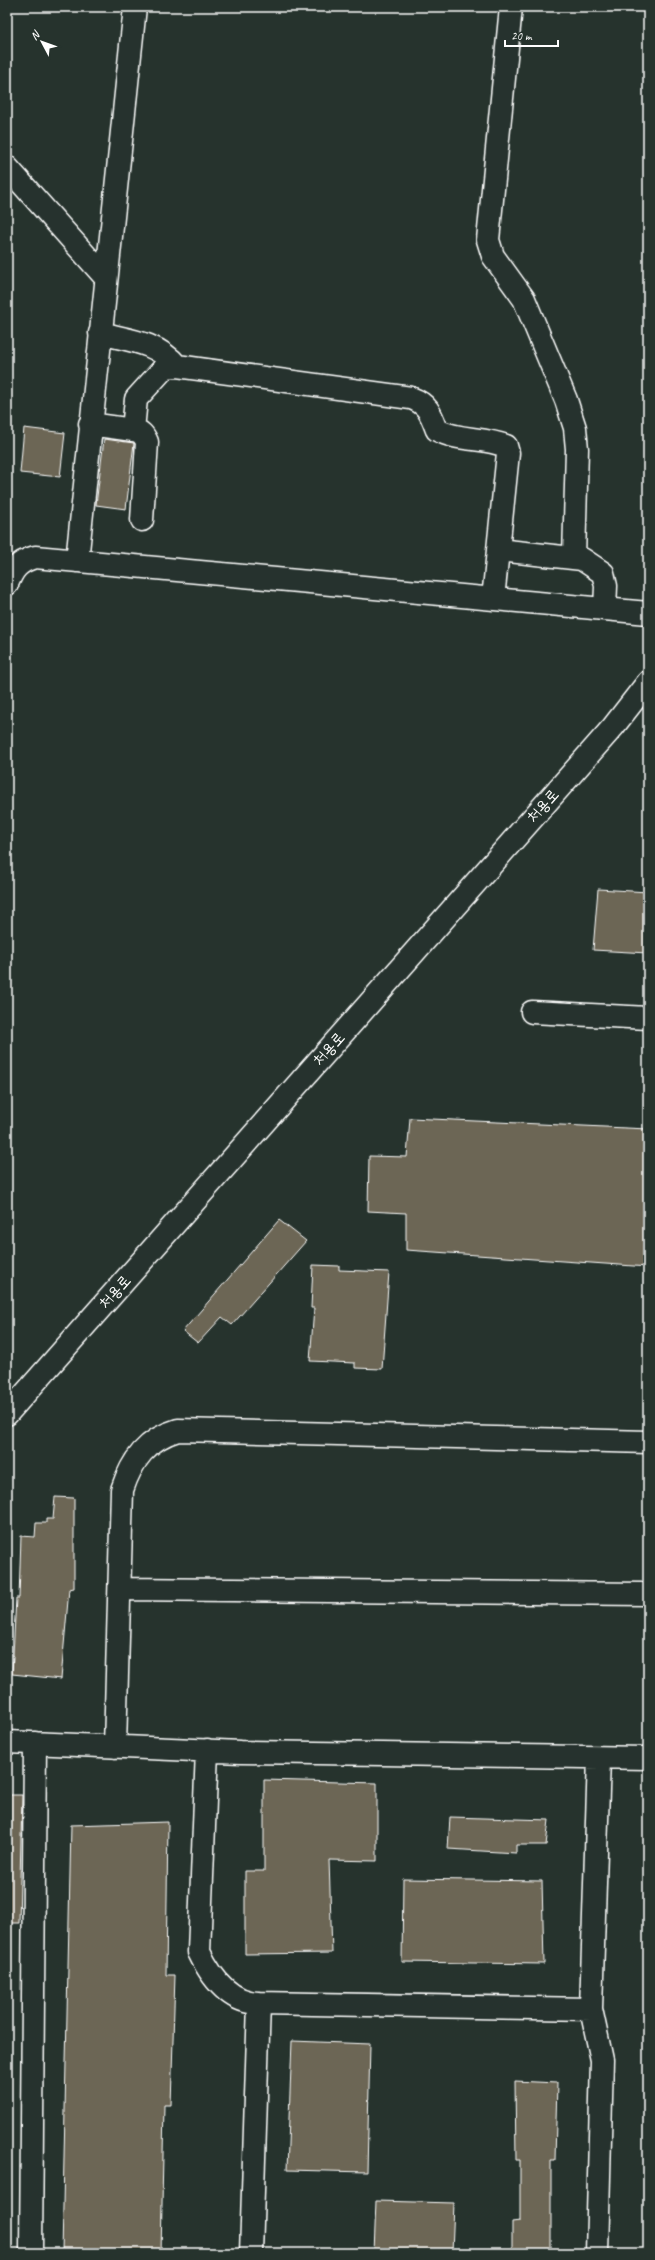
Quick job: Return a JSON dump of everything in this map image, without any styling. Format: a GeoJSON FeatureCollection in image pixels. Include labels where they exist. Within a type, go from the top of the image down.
{"type":"FeatureCollection","features":[{"type":"Feature","properties":{"kind":"street"},"geometry":{"type":"LineString","coordinates":[[77,561],[105,277],[135,7]]}},
{"type":"Feature","properties":{"kind":"street"},"geometry":{"type":"LineString","coordinates":[[511,7],[488,240],[493,256],[524,299],[566,400],[575,428],[577,450],[574,558]]}},
{"type":"Feature","properties":{"kind":"street"},"geometry":{"type":"LineString","coordinates":[[7,168],[105,277]]}},
{"type":"Feature","properties":{"kind":"street"},"geometry":{"type":"LineString","coordinates":[[100,333],[150,344],[169,356],[177,366]]}},
{"type":"Feature","properties":{"kind":"street"},"geometry":{"type":"LineString","coordinates":[[133,430],[136,398],[165,367],[177,366],[411,398],[422,402],[429,409],[436,430],[448,436],[493,441],[506,446],[508,453],[493,599]]}},
{"type":"Feature","properties":{"kind":"street"},"geometry":{"type":"LineString","coordinates":[[90,424],[138,430],[144,435],[147,442],[142,520]]}},
{"type":"Feature","properties":{"kind":"street"},"geometry":{"type":"LineString","coordinates":[[498,550],[582,559],[603,573],[606,586],[605,609]]}},
{"type":"Feature","properties":{"kind":"street"},"geometry":{"type":"LineString","coordinates":[[10,577],[26,560],[35,557],[648,613]]}},
{"type":"Feature","properties":{"kind":"street","name":"처용로"},"geometry":{"type":"LineString","coordinates":[[7,1414],[613,727],[648,682]]}},
{"type":"Feature","properties":{"kind":"street"},"geometry":{"type":"LineString","coordinates":[[532,1012],[648,1018]]}},
{"type":"Feature","properties":{"kind":"street"},"geometry":{"type":"LineString","coordinates":[[115,1747],[122,1490],[137,1459],[149,1444],[163,1435],[178,1430],[648,1442]]}},
{"type":"Feature","properties":{"kind":"street"},"geometry":{"type":"LineString","coordinates":[[120,1589],[648,1594]]}},
{"type":"Feature","properties":{"kind":"street"},"geometry":{"type":"LineString","coordinates":[[7,1742],[207,1750],[648,1758]]}},
{"type":"Feature","properties":{"kind":"street"},"geometry":{"type":"LineString","coordinates":[[31,2253],[35,1743]]}},
{"type":"Feature","properties":{"kind":"street"},"geometry":{"type":"LineString","coordinates":[[207,1750],[199,1952],[210,1974],[230,1994],[249,2003],[259,2004],[591,2010]]}},
{"type":"Feature","properties":{"kind":"street"},"geometry":{"type":"LineString","coordinates":[[597,2253],[602,2060],[591,2010],[599,1758]]}},
{"type":"Feature","properties":{"kind":"street"},"geometry":{"type":"LineString","coordinates":[[251,2253],[259,2004]]}},
{"type":"Feature","properties":{"kind":"building"},"geometry":{"type":"Polygon","coordinates":[[[24,428],[65,433],[60,477],[20,473],[24,428]]]}},
{"type":"Feature","properties":{"kind":"building"},"geometry":{"type":"Polygon","coordinates":[[[104,439],[134,443],[126,509],[96,505],[104,439]]]}},
{"type":"Feature","properties":{"kind":"building"},"geometry":{"type":"Polygon","coordinates":[[[598,889],[648,892],[648,953],[593,950],[598,889]]]}},
{"type":"Feature","properties":{"kind":"building"},"geometry":{"type":"Polygon","coordinates":[[[410,1118],[648,1129],[648,1267],[406,1250],[406,1213],[368,1211],[369,1156],[407,1157],[410,1118]]]}},
{"type":"Feature","properties":{"kind":"building"},"geometry":{"type":"Polygon","coordinates":[[[279,1220],[306,1241],[232,1325],[222,1317],[198,1343],[183,1331],[279,1220]]]}},
{"type":"Feature","properties":{"kind":"building"},"geometry":{"type":"Polygon","coordinates":[[[313,1265],[339,1266],[339,1270],[389,1272],[382,1369],[355,1368],[355,1363],[310,1361],[314,1308],[311,1308],[313,1265]]]}},
{"type":"Feature","properties":{"kind":"building"},"geometry":{"type":"Polygon","coordinates":[[[55,1497],[74,1498],[74,1588],[69,1589],[61,1679],[12,1674],[16,1598],[19,1598],[21,1536],[35,1537],[36,1523],[46,1523],[46,1519],[53,1519],[55,1497]]]}},
{"type":"Feature","properties":{"kind":"building"},"geometry":{"type":"Polygon","coordinates":[[[264,1780],[377,1783],[377,1861],[329,1860],[332,1953],[245,1954],[245,1871],[264,1871],[264,1780]]]}},
{"type":"Feature","properties":{"kind":"building"},"geometry":{"type":"Polygon","coordinates":[[[7,1795],[22,1795],[19,1923],[7,1923],[7,1795]]]}},
{"type":"Feature","properties":{"kind":"building"},"geometry":{"type":"Polygon","coordinates":[[[450,1817],[549,1820],[546,1845],[516,1845],[516,1853],[448,1849],[450,1817]]]}},
{"type":"Feature","properties":{"kind":"building"},"geometry":{"type":"Polygon","coordinates":[[[168,1822],[166,1975],[175,1975],[171,2105],[164,2105],[161,2253],[62,2253],[71,1825],[168,1822]]]}},
{"type":"Feature","properties":{"kind":"building"},"geometry":{"type":"Polygon","coordinates":[[[403,1879],[542,1881],[544,1964],[402,1962],[403,1879]]]}},
{"type":"Feature","properties":{"kind":"building"},"geometry":{"type":"Polygon","coordinates":[[[292,2041],[370,2044],[367,2172],[287,2170],[292,2041]]]}},
{"type":"Feature","properties":{"kind":"building"},"geometry":{"type":"Polygon","coordinates":[[[515,2081],[557,2083],[555,2160],[551,2160],[551,2253],[512,2253],[512,2222],[520,2221],[520,2160],[516,2160],[515,2081]]]}},
{"type":"Feature","properties":{"kind":"building"},"geometry":{"type":"Polygon","coordinates":[[[376,2201],[454,2203],[452,2253],[374,2253],[376,2201]]]}}]}
